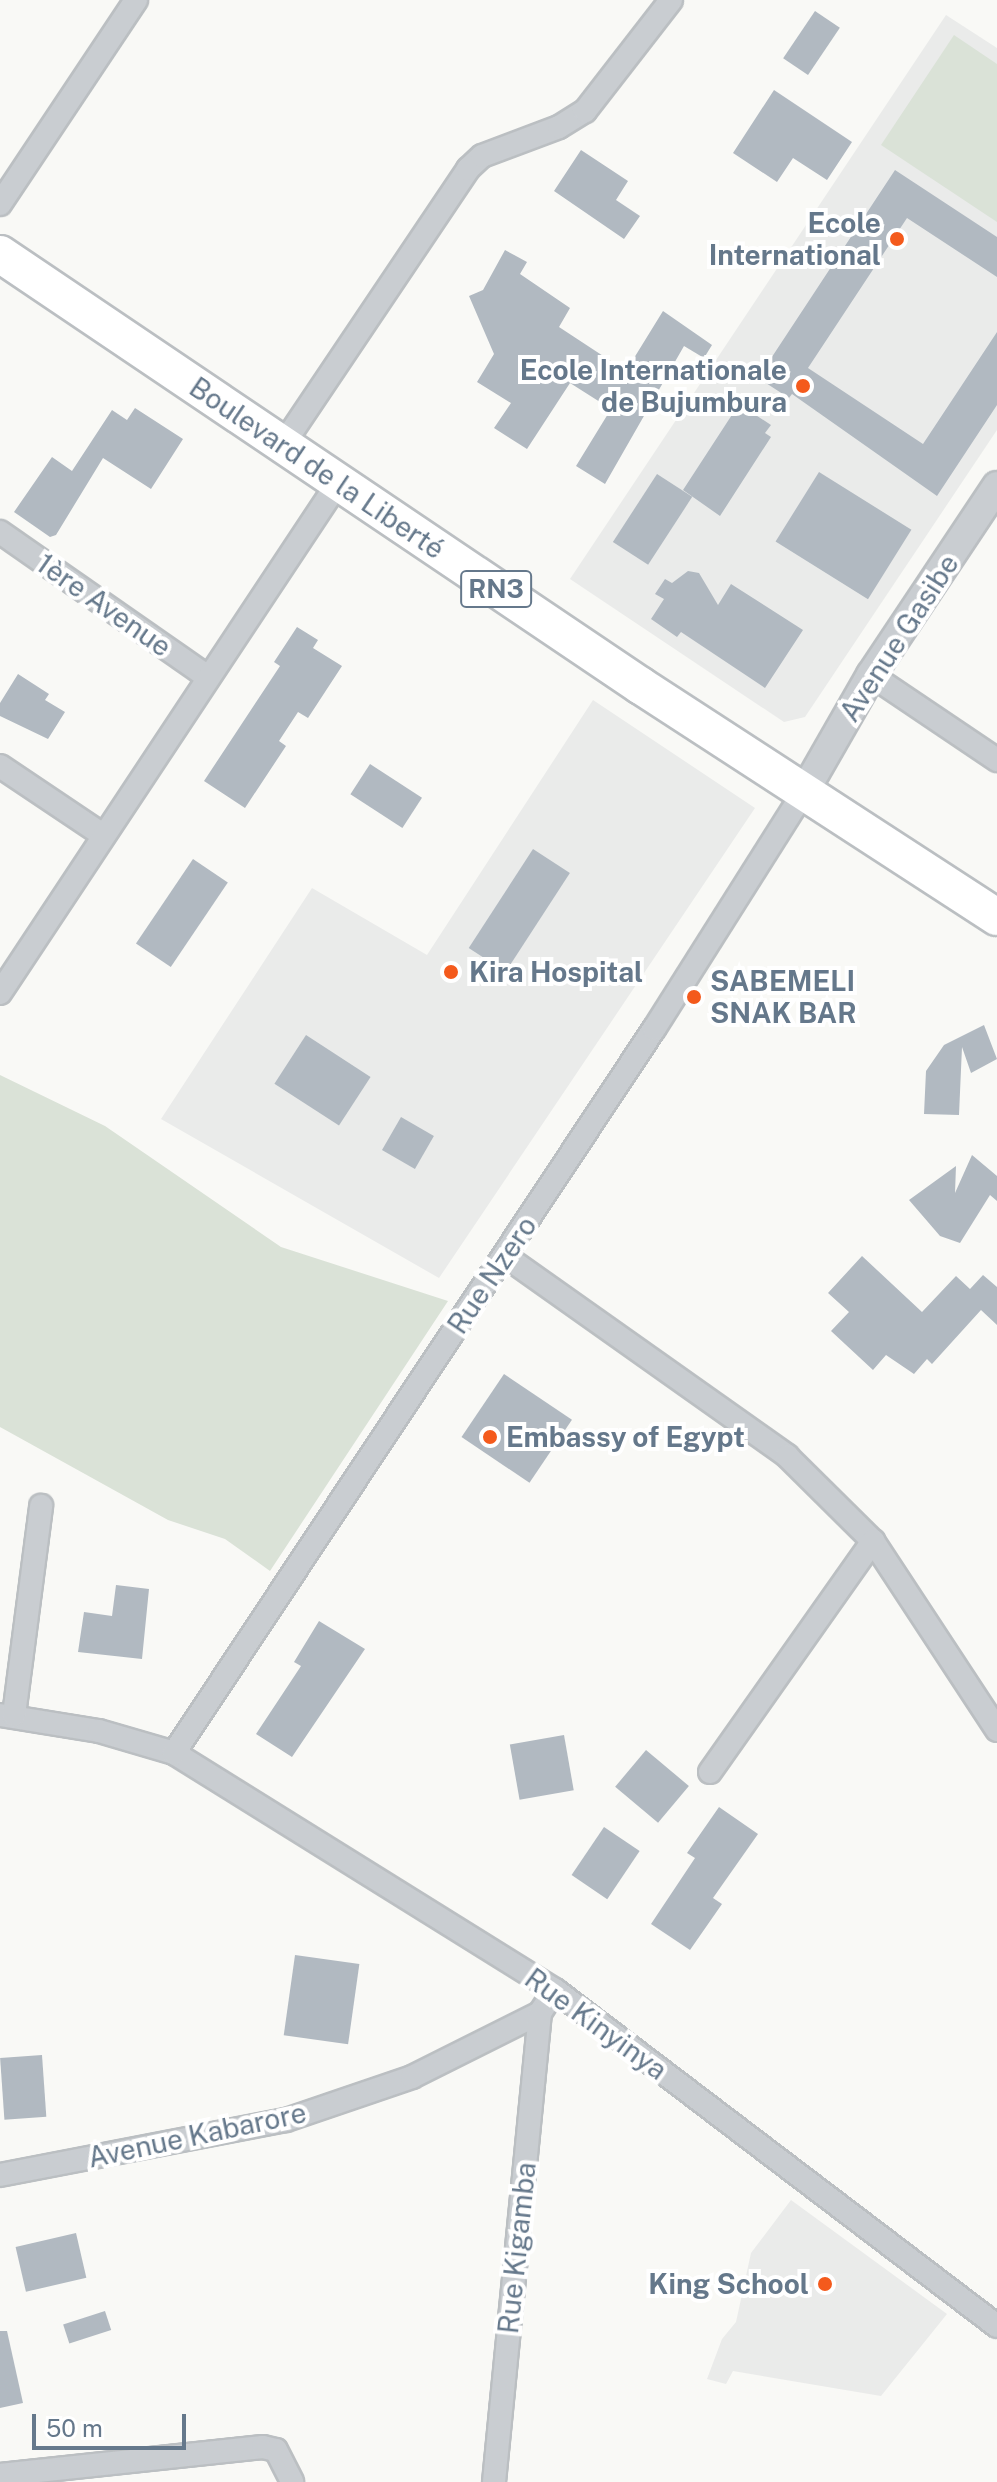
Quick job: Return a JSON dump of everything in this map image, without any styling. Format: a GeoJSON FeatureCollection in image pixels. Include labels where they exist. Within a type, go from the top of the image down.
{"type":"FeatureCollection","features":[{"type":"Feature","properties":{"kind":"highway","name":"Boulevard de la Liberté"},"geometry":{"type":"LineString","coordinates":[[0,254],[282,446],[997,917]]}},
{"type":"Feature","properties":{"kind":"street"},"geometry":{"type":"LineString","coordinates":[[0,204],[136,0]]}},
{"type":"Feature","properties":{"kind":"street"},"geometry":{"type":"LineString","coordinates":[[282,446],[468,169],[482,156],[559,127],[585,111],[671,0]]}},
{"type":"Feature","properties":{"kind":"street"},"geometry":{"type":"LineString","coordinates":[[3,983],[338,483]]}},
{"type":"Feature","properties":{"kind":"street","name":"Avenue Gasibe"},"geometry":{"type":"LineString","coordinates":[[804,792],[871,675],[997,486]]}},
{"type":"Feature","properties":{"kind":"street","name":"1ère Avenue"},"geometry":{"type":"LineString","coordinates":[[0,532],[208,677]]}},
{"type":"Feature","properties":{"kind":"street"},"geometry":{"type":"LineString","coordinates":[[871,675],[997,760]]}},
{"type":"Feature","properties":{"kind":"street"},"geometry":{"type":"LineString","coordinates":[[0,766],[104,836]]}},
{"type":"Feature","properties":{"kind":"street","name":"Rue Nzero"},"geometry":{"type":"LineString","coordinates":[[174,1753],[505,1256],[804,792]]}},
{"type":"Feature","properties":{"kind":"street"},"geometry":{"type":"LineString","coordinates":[[505,1256],[787,1456],[873,1541],[997,1730]]}},
{"type":"Feature","properties":{"kind":"street"},"geometry":{"type":"LineString","coordinates":[[7,1715],[41,1506]]}},
{"type":"Feature","properties":{"kind":"street"},"geometry":{"type":"LineString","coordinates":[[710,1772],[873,1541]]}},
{"type":"Feature","properties":{"kind":"street","name":"Rue Kinyinya"},"geometry":{"type":"LineString","coordinates":[[7,1715],[174,1753],[555,1990],[997,2326]]}},
{"type":"Feature","properties":{"kind":"street"},"geometry":{"type":"LineString","coordinates":[[540,2013],[555,1990]]}},
{"type":"Feature","properties":{"kind":"street","name":"Avenue Kabarore"},"geometry":{"type":"LineString","coordinates":[[0,2175],[286,2120],[412,2077],[540,2013]]}},
{"type":"Feature","properties":{"kind":"street","name":"Rue Kigamba"},"geometry":{"type":"LineString","coordinates":[[494,2482],[540,2013]]}},
{"type":"Feature","properties":{"kind":"street"},"geometry":{"type":"LineString","coordinates":[[0,2475],[263,2447],[276,2450],[292,2482]]}},
{"type":"Feature","properties":{"kind":"shaded area","name":"Ecole International"},"geometry":{"type":"Polygon","coordinates":[[[946,15],[997,48],[997,430],[805,717],[784,722],[570,579],[946,15]]]}},
{"type":"Feature","properties":{"kind":"shaded area"},"geometry":{"type":"Polygon","coordinates":[[[954,35],[997,64],[997,222],[881,145],[954,35]]]}},
{"type":"Feature","properties":{"kind":"shaded area","name":"Kira Hospital"},"geometry":{"type":"Polygon","coordinates":[[[593,700],[755,808],[439,1278],[161,1119],[312,888],[427,955],[593,700]]]}},
{"type":"Feature","properties":{"kind":"shaded area"},"geometry":{"type":"Polygon","coordinates":[[[0,1075],[105,1126],[281,1247],[448,1301],[270,1571],[225,1539],[168,1520],[0,1427],[0,1075]]]}},
{"type":"Feature","properties":{"kind":"shaded area","name":"King School"},"geometry":{"type":"Polygon","coordinates":[[[791,2200],[947,2314],[881,2396],[733,2371],[726,2384],[707,2379],[722,2339],[736,2322],[751,2253],[791,2200]]]}},
{"type":"Feature","properties":{"kind":"building"},"geometry":{"type":"Polygon","coordinates":[[[815,11],[840,28],[808,75],[783,58],[815,11]]]}},
{"type":"Feature","properties":{"kind":"building"},"geometry":{"type":"Polygon","coordinates":[[[774,90],[852,142],[827,180],[793,158],[777,182],[733,153],[774,90]]]}},
{"type":"Feature","properties":{"kind":"building"},"geometry":{"type":"Polygon","coordinates":[[[581,150],[628,181],[616,200],[640,216],[624,239],[554,191],[581,150]]]}},
{"type":"Feature","properties":{"kind":"building"},"geometry":{"type":"Polygon","coordinates":[[[895,170],[997,237],[997,277],[907,218],[808,368],[923,444],[997,332],[997,405],[937,496],[792,394],[789,398],[758,378],[895,170]]]}},
{"type":"Feature","properties":{"kind":"building"},"geometry":{"type":"Polygon","coordinates":[[[505,250],[527,262],[520,274],[570,308],[559,327],[626,371],[663,311],[712,345],[704,358],[684,346],[605,484],[576,466],[611,409],[570,383],[527,449],[494,428],[511,403],[477,382],[494,354],[469,296],[483,290],[505,250]]]}},
{"type":"Feature","properties":{"kind":"building"},"geometry":{"type":"Polygon","coordinates":[[[739,404],[771,425],[765,433],[771,437],[720,516],[683,490],[739,404]]]}},
{"type":"Feature","properties":{"kind":"building"},"geometry":{"type":"Polygon","coordinates":[[[135,408],[183,439],[151,489],[103,458],[56,535],[50,537],[14,512],[52,457],[72,471],[112,410],[127,420],[135,408]]]}},
{"type":"Feature","properties":{"kind":"building"},"geometry":{"type":"Polygon","coordinates":[[[819,472],[911,530],[868,599],[776,542],[819,472]]]}},
{"type":"Feature","properties":{"kind":"building"},"geometry":{"type":"Polygon","coordinates":[[[657,474],[692,497],[648,565],[613,542],[657,474]]]}},
{"type":"Feature","properties":{"kind":"building"},"geometry":{"type":"Polygon","coordinates":[[[688,571],[699,573],[718,605],[731,584],[803,630],[765,688],[681,632],[677,637],[651,619],[664,599],[655,594],[665,579],[672,583],[688,571]]]}},
{"type":"Feature","properties":{"kind":"building"},"geometry":{"type":"Polygon","coordinates":[[[297,627],[318,640],[313,648],[342,666],[308,718],[298,712],[279,741],[286,746],[245,808],[204,781],[280,666],[274,662],[297,627]]]}},
{"type":"Feature","properties":{"kind":"building"},"geometry":{"type":"Polygon","coordinates":[[[18,674],[49,694],[45,700],[65,712],[48,739],[0,716],[0,703],[18,674]]]}},
{"type":"Feature","properties":{"kind":"building"},"geometry":{"type":"Polygon","coordinates":[[[370,764],[422,798],[402,828],[350,794],[370,764]]]}},
{"type":"Feature","properties":{"kind":"building"},"geometry":{"type":"Polygon","coordinates":[[[533,849],[570,873],[506,972],[469,948],[533,849]]]}},
{"type":"Feature","properties":{"kind":"building"},"geometry":{"type":"Polygon","coordinates":[[[193,859],[228,882],[171,967],[136,944],[193,859]]]}},
{"type":"Feature","properties":{"kind":"building"},"geometry":{"type":"Polygon","coordinates":[[[984,1025],[997,1059],[971,1073],[962,1047],[959,1115],[924,1114],[926,1071],[944,1045],[984,1025]]]}},
{"type":"Feature","properties":{"kind":"building"},"geometry":{"type":"Polygon","coordinates":[[[306,1035],[371,1077],[339,1126],[274,1084],[306,1035]]]}},
{"type":"Feature","properties":{"kind":"building"},"geometry":{"type":"Polygon","coordinates":[[[401,1117],[434,1136],[415,1169],[382,1150],[401,1117]]]}},
{"type":"Feature","properties":{"kind":"building"},"geometry":{"type":"Polygon","coordinates":[[[972,1155],[997,1176],[997,1201],[990,1195],[960,1243],[940,1236],[909,1200],[956,1166],[955,1193],[972,1155]]]}},
{"type":"Feature","properties":{"kind":"building"},"geometry":{"type":"Polygon","coordinates":[[[862,1256],[922,1312],[956,1276],[970,1289],[983,1275],[997,1287],[997,1325],[981,1310],[932,1364],[927,1359],[914,1374],[886,1355],[873,1370],[831,1331],[849,1312],[828,1293],[862,1256]]]}},
{"type":"Feature","properties":{"kind":"building"},"geometry":{"type":"Polygon","coordinates":[[[504,1374],[572,1420],[529,1483],[462,1437],[504,1374]]]}},
{"type":"Feature","properties":{"kind":"building"},"geometry":{"type":"Polygon","coordinates":[[[116,1585],[149,1589],[142,1659],[78,1652],[84,1612],[112,1616],[116,1585]]]}},
{"type":"Feature","properties":{"kind":"building"},"geometry":{"type":"Polygon","coordinates":[[[319,1621],[365,1649],[292,1757],[256,1734],[301,1666],[294,1662],[319,1621]]]}},
{"type":"Feature","properties":{"kind":"building"},"geometry":{"type":"Polygon","coordinates":[[[564,1735],[574,1790],[520,1800],[510,1745],[564,1735]]]}},
{"type":"Feature","properties":{"kind":"building"},"geometry":{"type":"Polygon","coordinates":[[[646,1750],[689,1786],[658,1823],[615,1787],[646,1750]]]}},
{"type":"Feature","properties":{"kind":"building"},"geometry":{"type":"Polygon","coordinates":[[[719,1807],[758,1834],[713,1898],[722,1904],[690,1950],[651,1924],[695,1858],[687,1853],[719,1807]]]}},
{"type":"Feature","properties":{"kind":"building"},"geometry":{"type":"Polygon","coordinates":[[[604,1827],[640,1851],[607,1899],[572,1875],[604,1827]]]}},
{"type":"Feature","properties":{"kind":"building"},"geometry":{"type":"Polygon","coordinates":[[[295,1955],[359,1964],[348,2044],[284,2035],[295,1955]]]}},
{"type":"Feature","properties":{"kind":"building"},"geometry":{"type":"Polygon","coordinates":[[[42,2055],[46,2117],[4,2120],[0,2058],[42,2055]]]}},
{"type":"Feature","properties":{"kind":"building"},"geometry":{"type":"Polygon","coordinates":[[[76,2233],[86,2278],[26,2292],[16,2247],[76,2233]]]}},
{"type":"Feature","properties":{"kind":"building"},"geometry":{"type":"Polygon","coordinates":[[[105,2311],[111,2330],[69,2344],[63,2325],[105,2311]]]}},
{"type":"Feature","properties":{"kind":"building"},"geometry":{"type":"Polygon","coordinates":[[[0,2331],[7,2331],[23,2403],[0,2408],[0,2331]]]}},
{"type":"Feature","properties":{"kind":"place","name":"Ecole International"},"geometry":{"type":"Point","coordinates":[897,239]}},
{"type":"Feature","properties":{"kind":"place","name":"Ecole Internationale de Bujumbura"},"geometry":{"type":"Point","coordinates":[803,386]}},
{"type":"Feature","properties":{"kind":"place","name":"Kira Hospital"},"geometry":{"type":"Point","coordinates":[451,972]}},
{"type":"Feature","properties":{"kind":"place","name":"SABEMELI SNAK BAR"},"geometry":{"type":"Point","coordinates":[694,997]}},
{"type":"Feature","properties":{"kind":"place","name":"Embassy of Egypt"},"geometry":{"type":"Point","coordinates":[490,1437]}},
{"type":"Feature","properties":{"kind":"place","name":"King School"},"geometry":{"type":"Point","coordinates":[825,2284]}}]}
